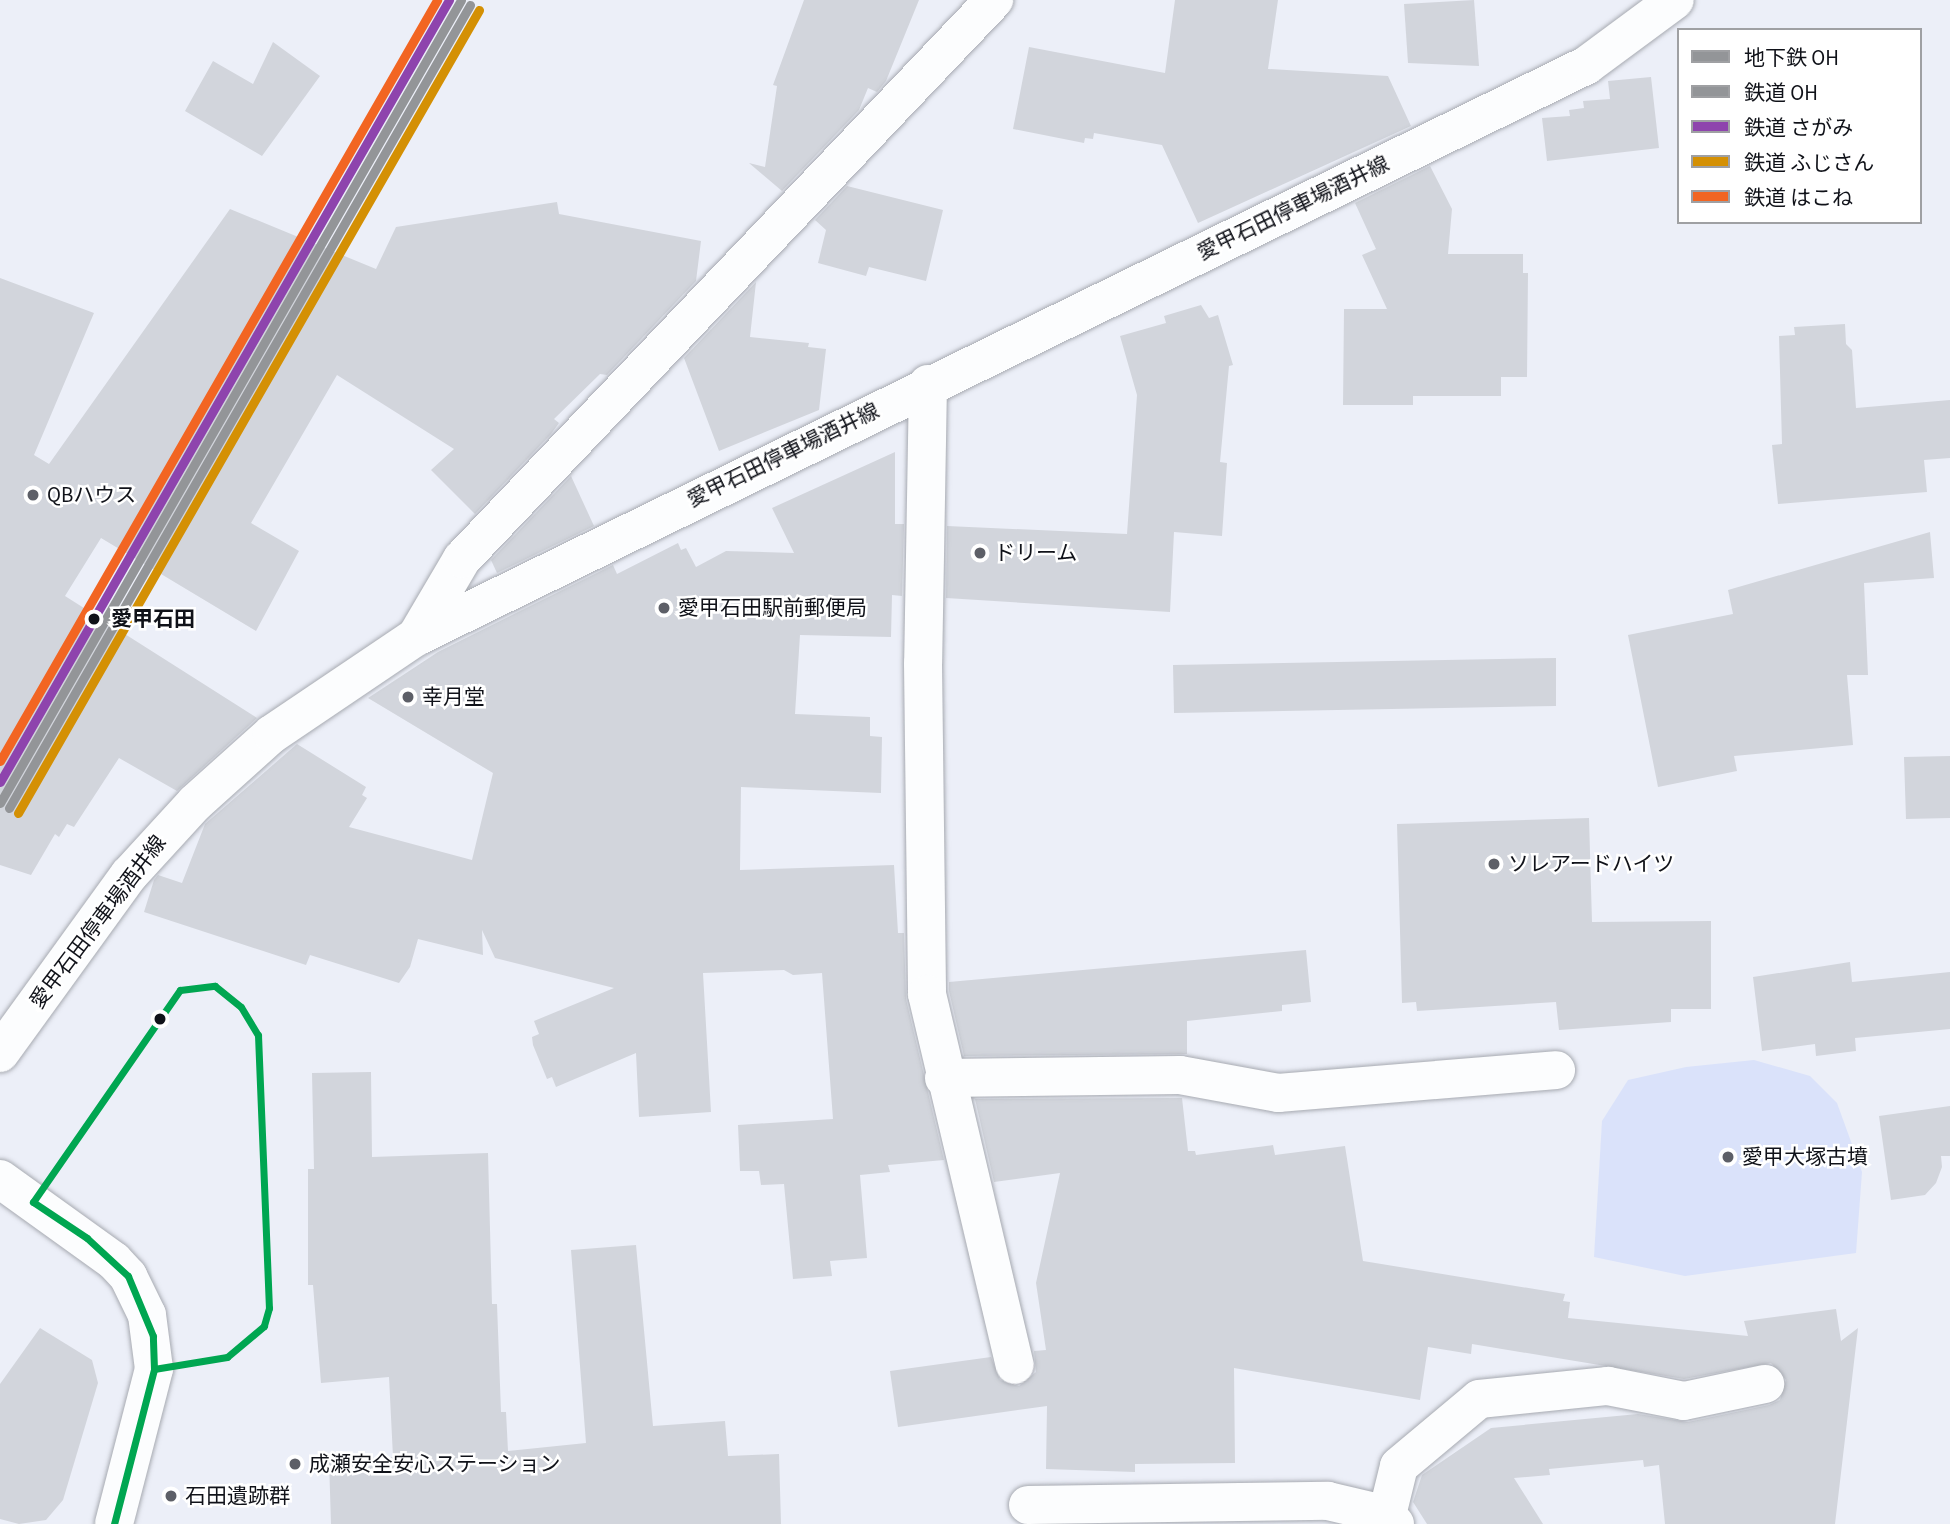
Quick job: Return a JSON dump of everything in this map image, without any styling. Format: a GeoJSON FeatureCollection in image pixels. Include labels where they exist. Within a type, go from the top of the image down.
{"type":"FeatureCollection","features":[{"type":"Feature","properties":{"kind":"street"},"geometry":{"type":"LineString","coordinates":[[416,637],[462,559],[994,0]]}},
{"type":"Feature","properties":{"kind":"street","name":"愛甲石田停車場酒井線"},"geometry":{"type":"LineString","coordinates":[[0,1053],[129,875],[195,803],[272,734],[416,637],[928,384],[1587,65],[1675,0]]}},
{"type":"Feature","properties":{"kind":"street"},"geometry":{"type":"LineString","coordinates":[[928,384],[923,663],[927,994],[944,1078],[1015,1365]]}},
{"type":"Feature","properties":{"kind":"street"},"geometry":{"type":"LineString","coordinates":[[944,1078],[1180,1075],[1278,1093],[1503,1091],[1556,1070]]}},
{"type":"Feature","properties":{"kind":"street"},"geometry":{"type":"LineString","coordinates":[[0,1179],[114,1261],[128,1276],[147,1315],[153,1369],[114,1524]]}},
{"type":"Feature","properties":{"kind":"street"},"geometry":{"type":"LineString","coordinates":[[1028,1505],[1328,1501],[1391,1520],[1399,1466],[1479,1399],[1608,1386],[1684,1401],[1765,1384]]}},
{"type":"Feature","properties":{"kind":"shaded area"},"geometry":{"type":"Polygon","coordinates":[[[1754,1060],[1810,1076],[1837,1103],[1862,1172],[1856,1253],[1685,1276],[1594,1257],[1602,1121],[1628,1080],[1686,1067],[1754,1060]]]}},
{"type":"Feature","properties":{"kind":"building"},"geometry":{"type":"Polygon","coordinates":[[[804,0],[919,0],[886,81],[877,92],[868,88],[859,110],[782,191],[749,163],[765,167],[777,86],[773,85],[804,0]]]}},
{"type":"Feature","properties":{"kind":"building"},"geometry":{"type":"Polygon","coordinates":[[[1175,0],[1278,0],[1268,69],[1388,76],[1411,126],[1198,223],[1162,145],[1094,133],[1093,139],[1085,138],[1084,143],[1013,129],[1029,47],[1165,73],[1175,0]]]}},
{"type":"Feature","properties":{"kind":"building"},"geometry":{"type":"Polygon","coordinates":[[[1474,0],[1479,66],[1408,63],[1404,4],[1474,0]]]}},
{"type":"Feature","properties":{"kind":"building"},"geometry":{"type":"Polygon","coordinates":[[[273,42],[320,76],[262,156],[185,111],[213,61],[253,84],[273,42]]]}},
{"type":"Feature","properties":{"kind":"building"},"geometry":{"type":"Polygon","coordinates":[[[1651,77],[1659,148],[1547,161],[1542,118],[1570,116],[1569,110],[1584,108],[1583,101],[1610,99],[1608,81],[1651,77]]]}},
{"type":"Feature","properties":{"kind":"building"},"geometry":{"type":"Polygon","coordinates":[[[1430,166],[1452,209],[1448,254],[1523,254],[1523,273],[1528,273],[1527,377],[1501,377],[1501,396],[1413,396],[1413,405],[1343,405],[1344,309],[1387,309],[1362,255],[1376,249],[1355,203],[1430,166]]]}},
{"type":"Feature","properties":{"kind":"building"},"geometry":{"type":"Polygon","coordinates":[[[847,186],[943,210],[926,281],[869,267],[866,276],[818,263],[826,230],[815,220],[847,186]]]}},
{"type":"Feature","properties":{"kind":"building"},"geometry":{"type":"Polygon","coordinates":[[[557,202],[559,214],[701,241],[696,281],[607,375],[600,374],[554,419],[559,423],[551,434],[475,514],[431,470],[454,449],[337,375],[251,523],[299,551],[256,631],[101,538],[65,596],[257,718],[177,791],[119,758],[74,827],[67,824],[59,837],[55,834],[31,875],[0,865],[0,278],[94,313],[34,455],[49,464],[230,209],[376,269],[396,227],[557,202]]]}},
{"type":"Feature","properties":{"kind":"building"},"geometry":{"type":"Polygon","coordinates":[[[756,282],[750,337],[809,343],[808,347],[826,349],[819,410],[719,451],[684,358],[756,282]]]}},
{"type":"Feature","properties":{"kind":"building"},"geometry":{"type":"Polygon","coordinates":[[[1201,305],[1209,318],[1218,315],[1233,365],[1229,366],[1220,462],[1227,463],[1222,536],[1174,532],[1170,612],[946,598],[947,526],[1127,534],[1137,395],[1120,336],[1166,323],[1164,316],[1201,305]]]}},
{"type":"Feature","properties":{"kind":"building"},"geometry":{"type":"Polygon","coordinates":[[[1845,324],[1846,344],[1852,350],[1856,408],[1950,400],[1950,458],[1924,460],[1927,492],[1778,504],[1772,445],[1782,444],[1779,336],[1795,335],[1794,327],[1845,324]]]}},
{"type":"Feature","properties":{"kind":"building"},"geometry":{"type":"Polygon","coordinates":[[[895,452],[895,524],[904,524],[902,596],[892,595],[891,637],[800,635],[795,714],[870,717],[870,736],[882,737],[881,793],[741,787],[740,870],[894,865],[898,933],[904,933],[906,999],[944,1160],[888,1165],[890,1172],[860,1175],[867,1258],[830,1261],[832,1276],[793,1279],[784,1184],[761,1185],[759,1171],[740,1171],[738,1125],[833,1119],[822,973],[793,975],[784,970],[703,973],[711,1112],[639,1117],[636,1053],[556,1087],[552,1077],[547,1079],[533,1045],[532,1037],[539,1034],[534,1021],[614,988],[495,958],[482,930],[483,955],[418,939],[410,967],[399,983],[310,955],[306,965],[144,912],[158,875],[182,883],[205,824],[297,744],[366,787],[362,795],[367,798],[349,827],[472,860],[493,773],[368,698],[438,652],[613,565],[617,574],[678,543],[681,550],[686,548],[696,567],[726,551],[794,553],[772,508],[895,452]]]}},
{"type":"Feature","properties":{"kind":"building"},"geometry":{"type":"Polygon","coordinates":[[[571,476],[594,526],[497,573],[491,560],[571,476]]]}},
{"type":"Feature","properties":{"kind":"building"},"geometry":{"type":"Polygon","coordinates":[[[1930,532],[1934,578],[1864,583],[1868,675],[1847,675],[1853,745],[1734,756],[1737,771],[1658,787],[1628,635],[1733,614],[1728,590],[1930,532]]]}},
{"type":"Feature","properties":{"kind":"building"},"geometry":{"type":"Polygon","coordinates":[[[1556,658],[1556,706],[1174,713],[1173,665],[1556,658]]]}},
{"type":"Feature","properties":{"kind":"building"},"geometry":{"type":"Polygon","coordinates":[[[1950,756],[1950,818],[1906,819],[1904,757],[1950,756]]]}},
{"type":"Feature","properties":{"kind":"building"},"geometry":{"type":"Polygon","coordinates":[[[1589,818],[1592,922],[1711,921],[1711,1009],[1671,1009],[1671,1022],[1559,1030],[1556,1002],[1417,1011],[1416,1002],[1402,1003],[1397,824],[1589,818]]]}},
{"type":"Feature","properties":{"kind":"building"},"geometry":{"type":"Polygon","coordinates":[[[1306,950],[1311,1002],[1282,1005],[1282,1011],[1187,1021],[1187,1054],[964,1056],[949,991],[949,982],[1306,950]]]}},
{"type":"Feature","properties":{"kind":"building"},"geometry":{"type":"Polygon","coordinates":[[[1850,962],[1852,982],[1950,972],[1950,1029],[1855,1038],[1856,1051],[1816,1056],[1815,1044],[1762,1051],[1753,977],[1850,962]]]}},
{"type":"Feature","properties":{"kind":"building"},"geometry":{"type":"Polygon","coordinates":[[[371,1072],[372,1157],[488,1153],[492,1304],[497,1304],[501,1412],[506,1412],[508,1451],[586,1443],[571,1250],[636,1245],[653,1426],[725,1421],[728,1456],[779,1454],[781,1524],[331,1524],[329,1460],[393,1457],[389,1377],[321,1383],[313,1285],[308,1285],[308,1169],[314,1169],[312,1073],[371,1072]]]}},
{"type":"Feature","properties":{"kind":"building"},"geometry":{"type":"Polygon","coordinates":[[[1182,1098],[1188,1151],[1195,1151],[1196,1155],[1273,1145],[1275,1155],[1345,1146],[1363,1261],[1565,1294],[1563,1301],[1570,1302],[1568,1318],[1748,1336],[1744,1321],[1836,1309],[1841,1341],[1858,1328],[1835,1524],[1665,1524],[1659,1465],[1644,1467],[1643,1460],[1549,1469],[1550,1475],[1514,1478],[1543,1524],[1427,1524],[1413,1502],[1422,1475],[1491,1428],[1638,1414],[1688,1422],[1769,1405],[1780,1400],[1786,1380],[1771,1363],[1684,1379],[1472,1344],[1471,1354],[1428,1347],[1420,1400],[1234,1368],[1235,1463],[1135,1464],[1135,1472],[1046,1469],[1047,1406],[898,1427],[890,1371],[991,1357],[1000,1380],[1019,1386],[1036,1372],[1034,1351],[1046,1350],[1036,1283],[1060,1173],[994,1182],[975,1099],[1182,1098]]]}},
{"type":"Feature","properties":{"kind":"building"},"geometry":{"type":"Polygon","coordinates":[[[1950,1106],[1950,1156],[1941,1156],[1942,1167],[1936,1183],[1925,1195],[1891,1200],[1879,1116],[1950,1106]]]}},
{"type":"Feature","properties":{"kind":"building"},"geometry":{"type":"Polygon","coordinates":[[[40,1328],[92,1360],[98,1383],[63,1500],[46,1520],[19,1524],[0,1519],[0,1384],[40,1328]]]}},
{"type":"Feature","properties":{"kind":"metro line","name":"OH"},"geometry":{"type":"LineString","coordinates":[[0,803],[461,0]]}},
{"type":"Feature","properties":{"kind":"rail line","name":"はこね"},"geometry":{"type":"LineString","coordinates":[[0,761],[437,0]]}},
{"type":"Feature","properties":{"kind":"rail line","name":"さがみ"},"geometry":{"type":"LineString","coordinates":[[0,782],[449,0]]}},
{"type":"Feature","properties":{"kind":"rail line","name":"OH"},"geometry":{"type":"LineString","coordinates":[[9,808],[470,5]]}},
{"type":"Feature","properties":{"kind":"rail line","name":"ふじさん"},"geometry":{"type":"LineString","coordinates":[[18,813],[479,10]]}},
{"type":"Feature","properties":{"kind":"transit line"},"geometry":{"type":"LineString","coordinates":[[215,986],[241,1007],[258,1035],[269,1308],[264,1326],[227,1357],[154,1369],[153,1336],[128,1276],[87,1238],[33,1202],[180,990],[215,986]]}},
{"type":"Feature","properties":{"kind":"transit line"},"geometry":{"type":"LineString","coordinates":[[114,1524],[154,1369]]}},
{"type":"Feature","properties":{"kind":"place","name":"QBハウス"},"geometry":{"type":"Point","coordinates":[33,495]}},
{"type":"Feature","properties":{"kind":"place","name":"ドリーム"},"geometry":{"type":"Point","coordinates":[980,553]}},
{"type":"Feature","properties":{"kind":"place","name":"愛甲石田駅前郵便局"},"geometry":{"type":"Point","coordinates":[664,608]}},
{"type":"Feature","properties":{"kind":"place","name":"愛甲石田"},"geometry":{"type":"Point","coordinates":[94,619]}},
{"type":"Feature","properties":{"kind":"place","name":"幸月堂"},"geometry":{"type":"Point","coordinates":[408,697]}},
{"type":"Feature","properties":{"kind":"place","name":"ソレアードハイツ"},"geometry":{"type":"Point","coordinates":[1494,864]}},
{"type":"Feature","properties":{"kind":"place","name":"愛甲大塚古墳"},"geometry":{"type":"Point","coordinates":[1728,1157]}},
{"type":"Feature","properties":{"kind":"place","name":"成瀬安全安心ステーション"},"geometry":{"type":"Point","coordinates":[295,1464]}},
{"type":"Feature","properties":{"kind":"place","name":"石田遺跡群"},"geometry":{"type":"Point","coordinates":[171,1496]}}]}
